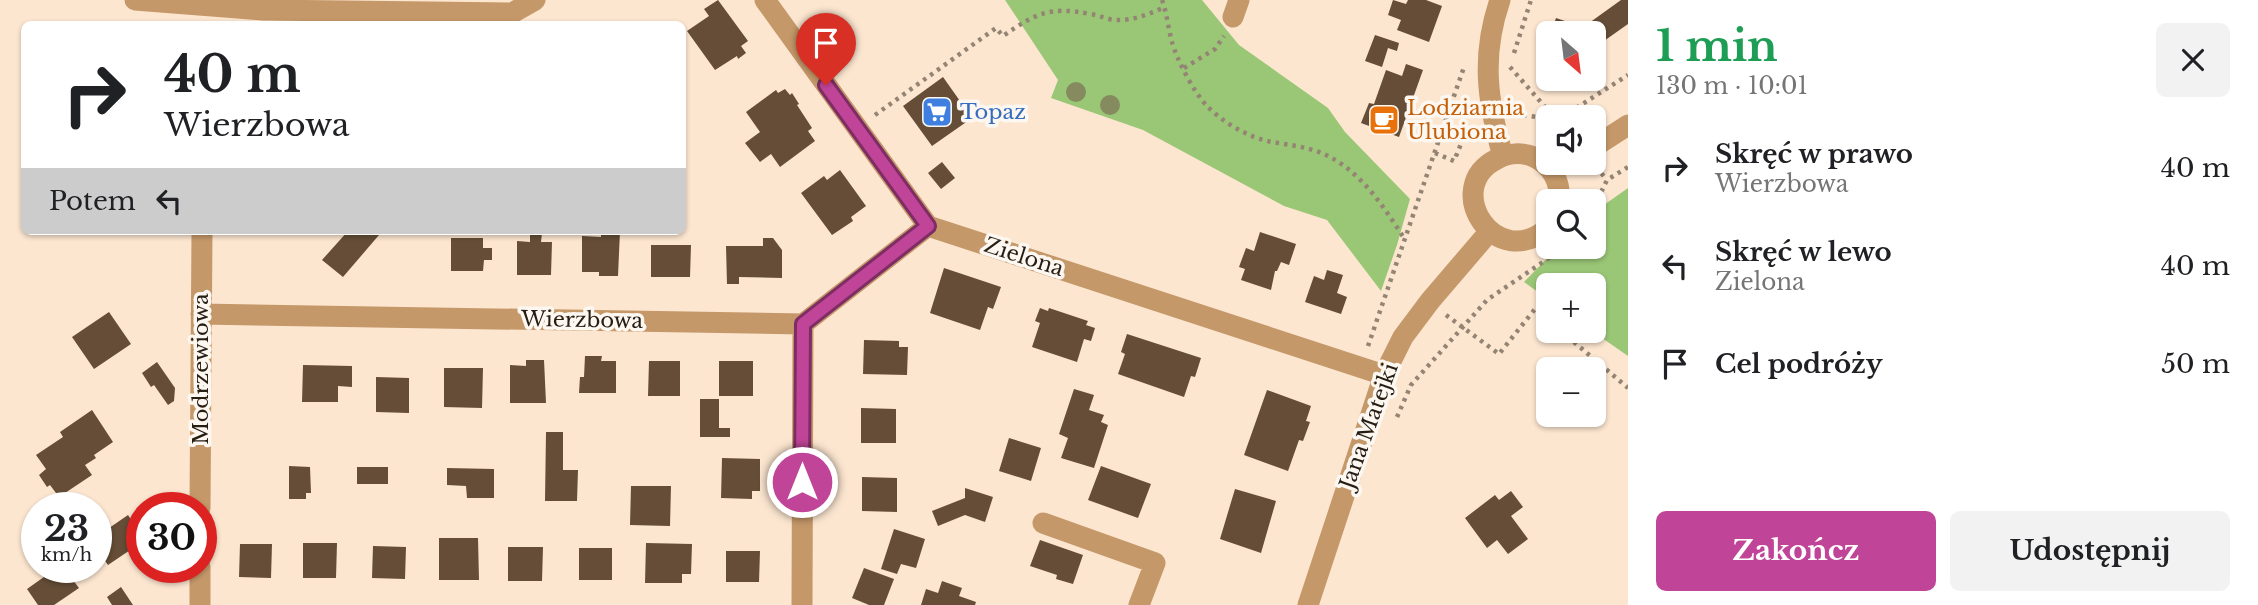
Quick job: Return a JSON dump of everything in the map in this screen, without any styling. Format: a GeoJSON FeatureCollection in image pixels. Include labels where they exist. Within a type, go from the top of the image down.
{"type":"FeatureCollection","features":[{"type":"Feature","properties":{"kind":"street"},"geometry":{"type":"LineString","coordinates":[[135,0],[203,10],[512,13],[535,0]]}},
{"type":"Feature","properties":{"kind":"street"},"geometry":{"type":"LineString","coordinates":[[765,0],[928,226],[803,324],[802,605]]}},
{"type":"Feature","properties":{"kind":"street"},"geometry":{"type":"LineString","coordinates":[[1500,0],[1487,72],[1493,122],[1503,156]]}},
{"type":"Feature","properties":{"kind":"street"},"geometry":{"type":"LineString","coordinates":[[1606,139],[1628,125]]}},
{"type":"Feature","properties":{"kind":"street"},"geometry":{"type":"LineString","coordinates":[[1536,158],[1518,154],[1503,156],[1491,162],[1481,171],[1473,196],[1480,222],[1489,232],[1514,242],[1536,236]]}},
{"type":"Feature","properties":{"kind":"street","name":"Zielona"},"geometry":{"type":"LineString","coordinates":[[928,226],[1384,375]]}},
{"type":"Feature","properties":{"kind":"street","name":"Jana Matejki"},"geometry":{"type":"LineString","coordinates":[[1308,605],[1384,375],[1404,337],[1430,301],[1489,232]]}},
{"type":"Feature","properties":{"kind":"street","name":"Modrzewiowa"},"geometry":{"type":"LineString","coordinates":[[200,492],[202,235]]}},
{"type":"Feature","properties":{"kind":"street","name":"Wierzbowa"},"geometry":{"type":"LineString","coordinates":[[201,314],[803,324]]}},
{"type":"Feature","properties":{"kind":"street"},"geometry":{"type":"LineString","coordinates":[[1043,523],[1155,563],[1139,605]]}},
{"type":"Feature","properties":{"kind":"street"},"geometry":{"type":"LineString","coordinates":[[200,583],[200,605]]}},
{"type":"Feature","properties":{"kind":"path"},"geometry":{"type":"LineString","coordinates":[[1162,0],[1172,44],[1192,85],[1207,106],[1238,130],[1325,155],[1351,172],[1370,188],[1405,239]]}},
{"type":"Feature","properties":{"kind":"path"},"geometry":{"type":"LineString","coordinates":[[1514,53],[1531,0]]}},
{"type":"Feature","properties":{"kind":"path"},"geometry":{"type":"LineString","coordinates":[[857,128],[996,27],[1003,36],[1018,24],[1047,11],[1062,9],[1118,20],[1144,15],[1165,7]]}},
{"type":"Feature","properties":{"kind":"path"},"geometry":{"type":"LineString","coordinates":[[1184,68],[1215,49],[1223,39],[1236,8]]}},
{"type":"Feature","properties":{"kind":"path"},"geometry":{"type":"LineString","coordinates":[[1359,349],[1370,346],[1465,64]]}},
{"type":"Feature","properties":{"kind":"path"},"geometry":{"type":"LineString","coordinates":[[1510,66],[1544,105]]}},
{"type":"Feature","properties":{"kind":"path"},"geometry":{"type":"LineString","coordinates":[[1581,105],[1628,75]]}},
{"type":"Feature","properties":{"kind":"path"},"geometry":{"type":"LineString","coordinates":[[1518,114],[1536,117]]}},
{"type":"Feature","properties":{"kind":"path"},"geometry":{"type":"LineString","coordinates":[[1435,153],[1454,161]]}},
{"type":"Feature","properties":{"kind":"path"},"geometry":{"type":"LineString","coordinates":[[1603,189],[1607,180],[1628,167]]}},
{"type":"Feature","properties":{"kind":"path"},"geometry":{"type":"LineString","coordinates":[[1394,422],[1411,385],[1487,300],[1547,259]]}},
{"type":"Feature","properties":{"kind":"path"},"geometry":{"type":"LineString","coordinates":[[1430,301],[1462,329],[1499,354],[1536,310]]}},
{"type":"Feature","properties":{"kind":"path"},"geometry":{"type":"LineString","coordinates":[[1575,343],[1628,388]]}},
{"type":"Feature","properties":{"kind":"green space"},"geometry":{"type":"Polygon","coordinates":[[[1005,0],[1202,0],[1239,45],[1328,108],[1345,132],[1410,199],[1381,291],[1327,220],[1284,206],[1143,130],[1051,98],[1058,80],[1005,0]]]}},
{"type":"Feature","properties":{"kind":"green space"},"geometry":{"type":"Polygon","coordinates":[[[1628,188],[1628,356],[1606,341],[1606,273],[1536,273],[1536,291],[1524,282],[1546,259],[1606,259],[1606,204],[1628,188]]]}},
{"type":"Feature","properties":{"kind":"building"},"geometry":{"type":"Polygon","coordinates":[[[718,0],[748,41],[741,46],[746,53],[715,70],[687,31],[709,16],[704,9],[718,0]]]}},
{"type":"Feature","properties":{"kind":"building"},"geometry":{"type":"Polygon","coordinates":[[[1393,0],[1406,4],[1408,0],[1426,0],[1442,6],[1429,42],[1397,30],[1401,20],[1388,15],[1393,0]]]}},
{"type":"Feature","properties":{"kind":"building"},"geometry":{"type":"Polygon","coordinates":[[[1621,0],[1628,0],[1628,24],[1606,40],[1606,21],[1592,21],[1621,0]]]}},
{"type":"Feature","properties":{"kind":"building"},"geometry":{"type":"Polygon","coordinates":[[[1375,35],[1399,43],[1397,51],[1388,48],[1382,67],[1365,61],[1375,35]]]}},
{"type":"Feature","properties":{"kind":"building"},"geometry":{"type":"Polygon","coordinates":[[[1406,64],[1423,70],[1399,137],[1361,123],[1369,103],[1374,104],[1386,70],[1402,76],[1406,64]]]}},
{"type":"Feature","properties":{"kind":"building","name":"Topaz"},"geometry":{"type":"Polygon","coordinates":[[[943,77],[972,118],[932,146],[903,106],[943,77]]]}},
{"type":"Feature","properties":{"kind":"building"},"geometry":{"type":"Polygon","coordinates":[[[785,89],[790,95],[792,93],[799,104],[797,105],[812,128],[808,131],[815,141],[780,167],[771,154],[760,162],[745,143],[760,132],[746,112],[776,90],[778,93],[785,89]]]}},
{"type":"Feature","properties":{"kind":"building"},"geometry":{"type":"Polygon","coordinates":[[[942,162],[955,178],[941,189],[928,173],[942,162]]]}},
{"type":"Feature","properties":{"kind":"building"},"geometry":{"type":"Polygon","coordinates":[[[840,170],[866,206],[851,217],[853,221],[832,235],[801,193],[824,176],[827,180],[840,170]]]}},
{"type":"Feature","properties":{"kind":"building"},"geometry":{"type":"Polygon","coordinates":[[[1260,232],[1296,244],[1289,265],[1281,262],[1275,271],[1271,290],[1241,280],[1245,269],[1239,267],[1246,248],[1254,251],[1260,232]]]}},
{"type":"Feature","properties":{"kind":"building"},"geometry":{"type":"Polygon","coordinates":[[[344,235],[379,235],[343,277],[322,260],[344,235]]]}},
{"type":"Feature","properties":{"kind":"building"},"geometry":{"type":"Polygon","coordinates":[[[530,235],[542,235],[541,242],[552,242],[551,275],[517,275],[517,241],[530,242],[530,235]]]}},
{"type":"Feature","properties":{"kind":"building"},"geometry":{"type":"Polygon","coordinates":[[[620,235],[618,276],[582,272],[582,236],[620,235]]]}},
{"type":"Feature","properties":{"kind":"building"},"geometry":{"type":"Polygon","coordinates":[[[451,238],[483,238],[483,248],[492,248],[492,260],[484,260],[483,271],[451,271],[451,238]]]}},
{"type":"Feature","properties":{"kind":"building"},"geometry":{"type":"Polygon","coordinates":[[[763,238],[773,238],[782,250],[782,278],[739,277],[739,284],[727,284],[726,246],[763,246],[763,238]]]}},
{"type":"Feature","properties":{"kind":"building"},"geometry":{"type":"Polygon","coordinates":[[[651,245],[691,245],[690,277],[651,277],[651,245]]]}},
{"type":"Feature","properties":{"kind":"building"},"geometry":{"type":"Polygon","coordinates":[[[944,268],[1001,287],[993,309],[988,307],[980,330],[930,313],[944,268]]]}},
{"type":"Feature","properties":{"kind":"building"},"geometry":{"type":"Polygon","coordinates":[[[1327,270],[1343,275],[1337,293],[1347,297],[1341,314],[1305,302],[1314,276],[1324,280],[1327,270]]]}},
{"type":"Feature","properties":{"kind":"building"},"geometry":{"type":"Polygon","coordinates":[[[1040,308],[1048,311],[1049,308],[1088,321],[1086,325],[1095,328],[1091,341],[1084,339],[1077,362],[1032,347],[1040,323],[1035,321],[1040,308]]]}},
{"type":"Feature","properties":{"kind":"building"},"geometry":{"type":"Polygon","coordinates":[[[109,312],[131,344],[94,369],[72,337],[109,312]]]}},
{"type":"Feature","properties":{"kind":"building"},"geometry":{"type":"Polygon","coordinates":[[[1127,334],[1201,358],[1184,397],[1118,374],[1125,354],[1121,352],[1127,334]]]}},
{"type":"Feature","properties":{"kind":"building"},"geometry":{"type":"Polygon","coordinates":[[[864,340],[899,341],[899,347],[908,347],[907,375],[863,374],[864,340]]]}},
{"type":"Feature","properties":{"kind":"building"},"geometry":{"type":"Polygon","coordinates":[[[585,356],[602,356],[601,361],[616,361],[616,393],[579,393],[580,377],[584,377],[585,356]]]}},
{"type":"Feature","properties":{"kind":"building"},"geometry":{"type":"Polygon","coordinates":[[[526,360],[544,360],[546,403],[510,403],[510,365],[526,366],[526,360]]]}},
{"type":"Feature","properties":{"kind":"building"},"geometry":{"type":"Polygon","coordinates":[[[649,361],[680,361],[680,396],[648,396],[649,361]]]}},
{"type":"Feature","properties":{"kind":"building"},"geometry":{"type":"Polygon","coordinates":[[[719,361],[753,361],[753,396],[719,396],[719,361]]]}},
{"type":"Feature","properties":{"kind":"building"},"geometry":{"type":"Polygon","coordinates":[[[157,362],[175,388],[174,401],[168,405],[142,373],[157,362]]]}},
{"type":"Feature","properties":{"kind":"building"},"geometry":{"type":"Polygon","coordinates":[[[303,365],[352,366],[352,387],[338,386],[338,402],[302,402],[303,365]]]}},
{"type":"Feature","properties":{"kind":"building"},"geometry":{"type":"Polygon","coordinates":[[[444,368],[483,368],[482,408],[444,407],[444,368]]]}},
{"type":"Feature","properties":{"kind":"building"},"geometry":{"type":"Polygon","coordinates":[[[376,377],[409,378],[409,413],[376,412],[376,377]]]}},
{"type":"Feature","properties":{"kind":"building"},"geometry":{"type":"Polygon","coordinates":[[[1074,389],[1094,395],[1089,410],[1104,415],[1101,422],[1108,425],[1094,468],[1061,458],[1068,438],[1059,434],[1074,389]]]}},
{"type":"Feature","properties":{"kind":"building"},"geometry":{"type":"Polygon","coordinates":[[[1267,390],[1311,406],[1306,421],[1310,422],[1303,441],[1299,440],[1288,471],[1244,455],[1267,390]]]}},
{"type":"Feature","properties":{"kind":"building"},"geometry":{"type":"Polygon","coordinates":[[[700,399],[719,399],[719,428],[730,428],[730,437],[700,437],[700,399]]]}},
{"type":"Feature","properties":{"kind":"building"},"geometry":{"type":"Polygon","coordinates":[[[861,408],[896,409],[896,443],[861,443],[861,408]]]}},
{"type":"Feature","properties":{"kind":"building"},"geometry":{"type":"Polygon","coordinates":[[[92,410],[113,442],[85,465],[92,475],[66,492],[55,492],[50,485],[47,487],[39,475],[46,469],[36,455],[63,437],[60,432],[92,410]]]}},
{"type":"Feature","properties":{"kind":"building"},"geometry":{"type":"Polygon","coordinates":[[[546,432],[563,432],[563,470],[578,470],[577,501],[545,501],[546,432]]]}},
{"type":"Feature","properties":{"kind":"building"},"geometry":{"type":"Polygon","coordinates":[[[1009,438],[1041,448],[1031,481],[999,471],[1009,438]]]}},
{"type":"Feature","properties":{"kind":"building"},"geometry":{"type":"Polygon","coordinates":[[[722,458],[760,459],[760,491],[752,491],[752,499],[721,498],[722,458]]]}},
{"type":"Feature","properties":{"kind":"building"},"geometry":{"type":"Polygon","coordinates":[[[289,466],[310,467],[311,493],[306,493],[306,499],[289,499],[289,466]]]}},
{"type":"Feature","properties":{"kind":"building"},"geometry":{"type":"Polygon","coordinates":[[[1101,466],[1151,484],[1138,518],[1088,500],[1101,466]]]}},
{"type":"Feature","properties":{"kind":"building"},"geometry":{"type":"Polygon","coordinates":[[[357,467],[388,467],[388,484],[357,484],[357,467]]]}},
{"type":"Feature","properties":{"kind":"building"},"geometry":{"type":"Polygon","coordinates":[[[447,468],[494,469],[494,498],[467,498],[466,486],[447,485],[447,468]]]}},
{"type":"Feature","properties":{"kind":"building"},"geometry":{"type":"Polygon","coordinates":[[[862,477],[897,478],[897,512],[862,511],[862,477]]]}},
{"type":"Feature","properties":{"kind":"building"},"geometry":{"type":"Polygon","coordinates":[[[631,486],[671,486],[670,526],[630,525],[631,486]]]}},
{"type":"Feature","properties":{"kind":"building"},"geometry":{"type":"Polygon","coordinates":[[[965,488],[993,497],[985,522],[965,515],[938,526],[932,511],[965,498],[965,488]]]}},
{"type":"Feature","properties":{"kind":"building"},"geometry":{"type":"Polygon","coordinates":[[[1235,489],[1276,501],[1261,553],[1220,539],[1235,489]]]}},
{"type":"Feature","properties":{"kind":"building"},"geometry":{"type":"Polygon","coordinates":[[[1511,491],[1523,507],[1511,516],[1528,539],[1508,554],[1497,540],[1487,548],[1465,518],[1495,495],[1499,500],[1511,491]]]}},
{"type":"Feature","properties":{"kind":"building"},"geometry":{"type":"Polygon","coordinates":[[[126,516],[126,553],[112,562],[112,526],[126,516]]]}},
{"type":"Feature","properties":{"kind":"building"},"geometry":{"type":"Polygon","coordinates":[[[894,529],[925,539],[916,568],[901,564],[897,574],[881,569],[894,529]]]}},
{"type":"Feature","properties":{"kind":"building"},"geometry":{"type":"Polygon","coordinates":[[[439,538],[478,538],[479,580],[439,580],[439,538]]]}},
{"type":"Feature","properties":{"kind":"building"},"geometry":{"type":"Polygon","coordinates":[[[1040,540],[1083,555],[1073,584],[1056,579],[1057,575],[1030,566],[1040,540]]]}},
{"type":"Feature","properties":{"kind":"building"},"geometry":{"type":"Polygon","coordinates":[[[303,543],[337,543],[336,578],[303,578],[303,543]]]}},
{"type":"Feature","properties":{"kind":"building"},"geometry":{"type":"Polygon","coordinates":[[[646,543],[692,544],[691,574],[682,574],[682,583],[645,583],[646,543]]]}},
{"type":"Feature","properties":{"kind":"building"},"geometry":{"type":"Polygon","coordinates":[[[240,544],[272,544],[271,578],[239,577],[240,544]]]}},
{"type":"Feature","properties":{"kind":"building"},"geometry":{"type":"Polygon","coordinates":[[[373,546],[406,547],[405,579],[372,578],[373,546]]]}},
{"type":"Feature","properties":{"kind":"building"},"geometry":{"type":"Polygon","coordinates":[[[508,547],[543,547],[542,581],[508,581],[508,547]]]}},
{"type":"Feature","properties":{"kind":"building"},"geometry":{"type":"Polygon","coordinates":[[[579,548],[612,548],[612,580],[579,580],[579,548]]]}},
{"type":"Feature","properties":{"kind":"building"},"geometry":{"type":"Polygon","coordinates":[[[726,551],[760,551],[759,582],[726,582],[726,551]]]}},
{"type":"Feature","properties":{"kind":"building"},"geometry":{"type":"Polygon","coordinates":[[[864,568],[894,579],[884,605],[869,605],[852,598],[864,568]]]}},
{"type":"Feature","properties":{"kind":"building"},"geometry":{"type":"Polygon","coordinates":[[[942,581],[962,588],[959,596],[976,602],[975,605],[921,605],[926,589],[938,593],[942,581]]]}},
{"type":"Feature","properties":{"kind":"building"},"geometry":{"type":"Polygon","coordinates":[[[35,583],[75,583],[79,588],[54,605],[38,605],[27,589],[35,583]]]}},
{"type":"Feature","properties":{"kind":"building"},"geometry":{"type":"Polygon","coordinates":[[[121,587],[133,605],[112,605],[107,597],[121,587]]]}},
{"type":"Feature","properties":{"kind":"place","name":"Topaz"},"geometry":{"type":"Point","coordinates":[937,112]}},
{"type":"Feature","properties":{"kind":"place","name":"Lodziarnia Ulubiona"},"geometry":{"type":"Point","coordinates":[1384,120]}},
{"type":"Feature","properties":{"kind":"route"},"geometry":{"type":"LineString","coordinates":[[802,482],[803,324],[928,226],[826,85]]}}]}
